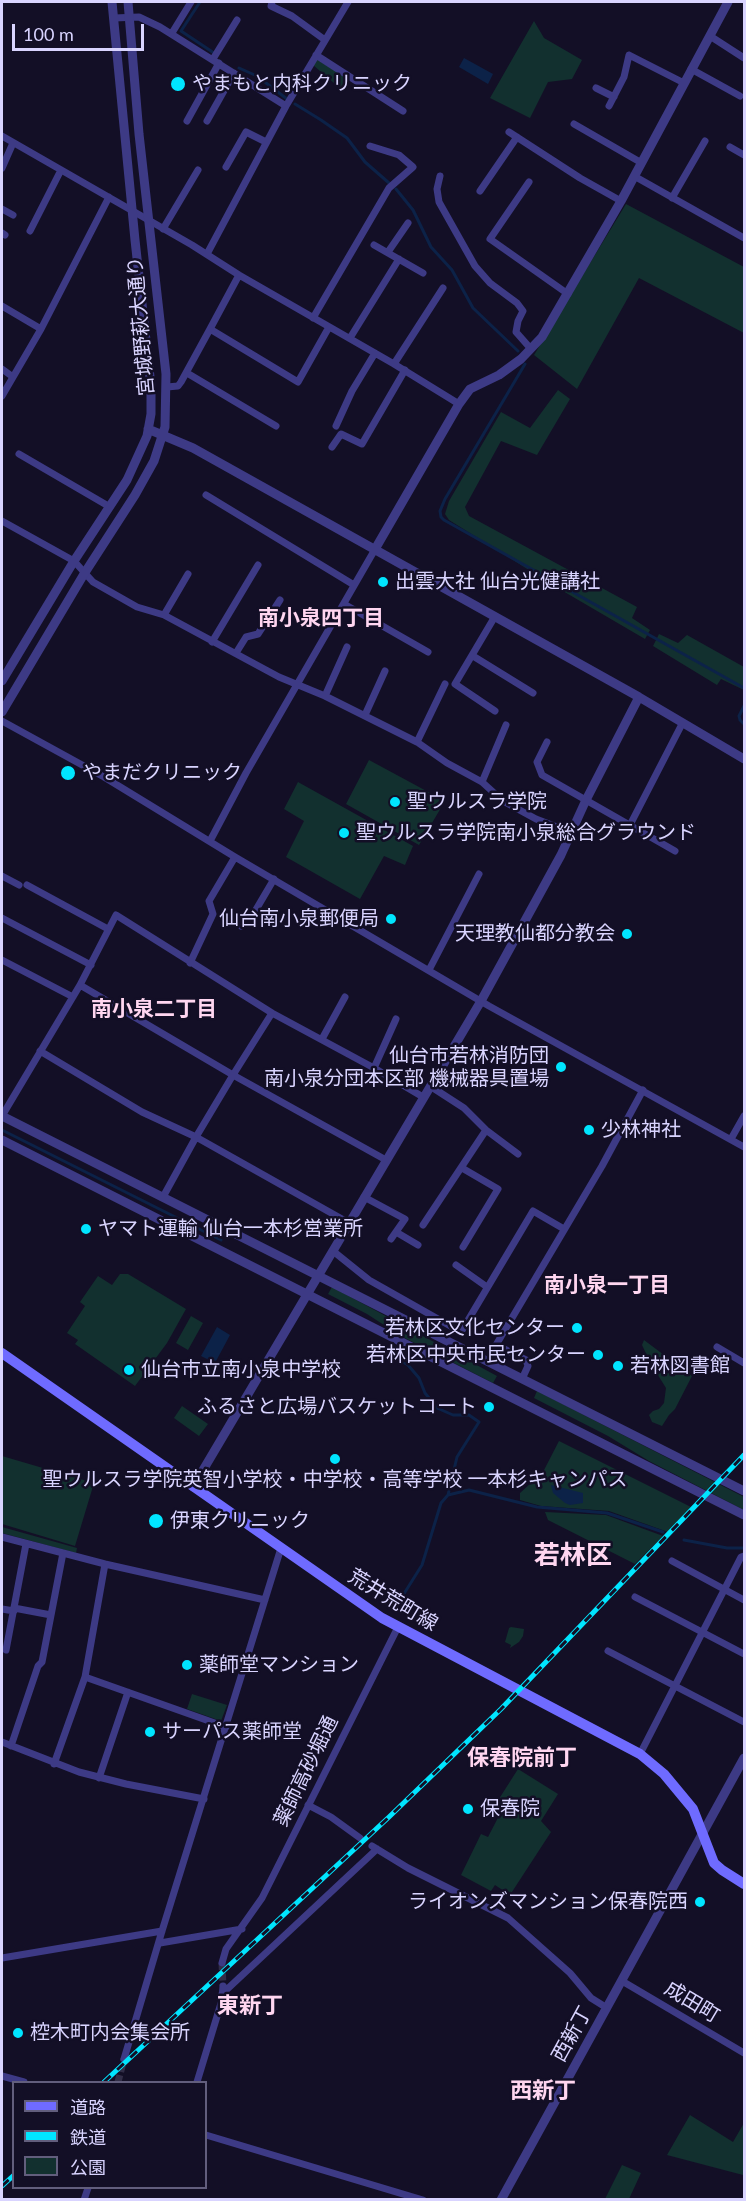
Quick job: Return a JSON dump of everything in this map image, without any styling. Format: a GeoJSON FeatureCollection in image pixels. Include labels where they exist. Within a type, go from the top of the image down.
{"type":"FeatureCollection","features":[{"type":"Feature","properties":{"kind":"main road","name":"荒井荒町線"},"geometry":{"type":"LineString","coordinates":[[2,1353],[371,1611],[640,1754],[664,1774],[693,1809],[714,1863],[744,1884]]}},
{"type":"Feature","properties":{"kind":"street","name":"宮城野萩大通り"},"geometry":{"type":"LineString","coordinates":[[2,681],[74,561],[110,507],[136,462],[145,443],[148,429],[151,386],[112,2]]}},
{"type":"Feature","properties":{"kind":"street","name":"宮城野萩大通り"},"geometry":{"type":"LineString","coordinates":[[2,712],[84,574],[147,475],[163,435],[167,387],[128,2]]}},
{"type":"Feature","properties":{"kind":"street"},"geometry":{"type":"LineString","coordinates":[[172,33],[191,2]]}},
{"type":"Feature","properties":{"kind":"street"},"geometry":{"type":"LineString","coordinates":[[272,2],[271,6],[292,16],[325,40]]}},
{"type":"Feature","properties":{"kind":"street"},"geometry":{"type":"LineString","coordinates":[[207,254],[286,106],[348,2]]}},
{"type":"Feature","properties":{"kind":"street"},"geometry":{"type":"LineString","coordinates":[[210,841],[246,773],[459,404],[470,389],[499,375],[542,338],[621,201],[728,2]]}},
{"type":"Feature","properties":{"kind":"street"},"geometry":{"type":"LineString","coordinates":[[114,18],[129,16],[145,19],[172,33],[286,106]]}},
{"type":"Feature","properties":{"kind":"street"},"geometry":{"type":"LineString","coordinates":[[187,121],[237,20]]}},
{"type":"Feature","properties":{"kind":"street"},"geometry":{"type":"LineString","coordinates":[[710,36],[744,58]]}},
{"type":"Feature","properties":{"kind":"street"},"geometry":{"type":"LineString","coordinates":[[316,55],[402,111]]}},
{"type":"Feature","properties":{"kind":"street"},"geometry":{"type":"LineString","coordinates":[[609,106],[624,76],[629,55],[684,83]]}},
{"type":"Feature","properties":{"kind":"street"},"geometry":{"type":"LineString","coordinates":[[691,69],[740,96]]}},
{"type":"Feature","properties":{"kind":"street"},"geometry":{"type":"LineString","coordinates":[[207,121],[234,73]]}},
{"type":"Feature","properties":{"kind":"street"},"geometry":{"type":"LineString","coordinates":[[596,88],[614,97]]}},
{"type":"Feature","properties":{"kind":"street"},"geometry":{"type":"LineString","coordinates":[[573,124],[640,162]]}},
{"type":"Feature","properties":{"kind":"street"},"geometry":{"type":"LineString","coordinates":[[226,167],[246,132],[266,142]]}},
{"type":"Feature","properties":{"kind":"street"},"geometry":{"type":"LineString","coordinates":[[509,132],[580,178],[621,201]]}},
{"type":"Feature","properties":{"kind":"street"},"geometry":{"type":"LineString","coordinates":[[2,136],[207,254],[239,276],[405,370],[459,404]]}},
{"type":"Feature","properties":{"kind":"street"},"geometry":{"type":"LineString","coordinates":[[480,191],[517,136]]}},
{"type":"Feature","properties":{"kind":"street"},"geometry":{"type":"LineString","coordinates":[[672,198],[705,141]]}},
{"type":"Feature","properties":{"kind":"street"},"geometry":{"type":"LineString","coordinates":[[2,168],[13,143]]}},
{"type":"Feature","properties":{"kind":"street"},"geometry":{"type":"LineString","coordinates":[[313,318],[389,188],[413,166],[399,155],[370,146]]}},
{"type":"Feature","properties":{"kind":"street"},"geometry":{"type":"LineString","coordinates":[[730,147],[744,155]]}},
{"type":"Feature","properties":{"kind":"street"},"geometry":{"type":"LineString","coordinates":[[30,231],[61,170]]}},
{"type":"Feature","properties":{"kind":"street"},"geometry":{"type":"LineString","coordinates":[[164,229],[198,170]]}},
{"type":"Feature","properties":{"kind":"street"},"geometry":{"type":"LineString","coordinates":[[440,176],[436,189],[443,209],[474,266],[490,283],[517,303],[523,311],[516,332],[531,349]]}},
{"type":"Feature","properties":{"kind":"street"},"geometry":{"type":"LineString","coordinates":[[634,176],[744,238]]}},
{"type":"Feature","properties":{"kind":"street"},"geometry":{"type":"LineString","coordinates":[[529,182],[490,239],[568,294]]}},
{"type":"Feature","properties":{"kind":"street"},"geometry":{"type":"LineString","coordinates":[[2,396],[41,329],[109,197]]}},
{"type":"Feature","properties":{"kind":"street"},"geometry":{"type":"LineString","coordinates":[[2,209],[13,215]]}},
{"type":"Feature","properties":{"kind":"street"},"geometry":{"type":"LineString","coordinates":[[388,252],[408,223]]}},
{"type":"Feature","properties":{"kind":"street"},"geometry":{"type":"LineString","coordinates":[[374,245],[423,273]]}},
{"type":"Feature","properties":{"kind":"street"},"geometry":{"type":"LineString","coordinates":[[350,338],[399,259]]}},
{"type":"Feature","properties":{"kind":"street"},"geometry":{"type":"LineString","coordinates":[[167,387],[178,386],[188,372],[239,276]]}},
{"type":"Feature","properties":{"kind":"street"},"geometry":{"type":"LineString","coordinates":[[394,364],[442,288]]}},
{"type":"Feature","properties":{"kind":"street"},"geometry":{"type":"LineString","coordinates":[[2,306],[41,329]]}},
{"type":"Feature","properties":{"kind":"street"},"geometry":{"type":"LineString","coordinates":[[210,329],[298,382],[329,327]]}},
{"type":"Feature","properties":{"kind":"street"},"geometry":{"type":"LineString","coordinates":[[336,426],[352,391],[375,353]]}},
{"type":"Feature","properties":{"kind":"street"},"geometry":{"type":"LineString","coordinates":[[2,369],[13,377]]}},
{"type":"Feature","properties":{"kind":"street"},"geometry":{"type":"LineString","coordinates":[[332,447],[341,434],[362,444],[405,370]]}},
{"type":"Feature","properties":{"kind":"street"},"geometry":{"type":"LineString","coordinates":[[188,372],[276,426]]}},
{"type":"Feature","properties":{"kind":"street"},"geometry":{"type":"LineString","coordinates":[[148,429],[193,448],[639,697],[744,759]]}},
{"type":"Feature","properties":{"kind":"street"},"geometry":{"type":"LineString","coordinates":[[19,454],[110,507]]}},
{"type":"Feature","properties":{"kind":"street"},"geometry":{"type":"LineString","coordinates":[[206,495],[354,585]]}},
{"type":"Feature","properties":{"kind":"street"},"geometry":{"type":"LineString","coordinates":[[2,521],[74,561],[93,582],[137,607],[164,615],[298,686],[325,696],[417,742],[447,764],[482,782],[503,801],[536,819],[570,832]]}},
{"type":"Feature","properties":{"kind":"street"},"geometry":{"type":"LineString","coordinates":[[212,642],[258,565]]}},
{"type":"Feature","properties":{"kind":"street"},"geometry":{"type":"LineString","coordinates":[[164,615],[188,574]]}},
{"type":"Feature","properties":{"kind":"street"},"geometry":{"type":"LineString","coordinates":[[236,653],[246,636],[258,634],[280,600]]}},
{"type":"Feature","properties":{"kind":"street"},"geometry":{"type":"LineString","coordinates":[[344,604],[428,652]]}},
{"type":"Feature","properties":{"kind":"street"},"geometry":{"type":"LineString","coordinates":[[494,618],[455,684],[495,711]]}},
{"type":"Feature","properties":{"kind":"street"},"geometry":{"type":"LineString","coordinates":[[325,696],[347,647]]}},
{"type":"Feature","properties":{"kind":"street"},"geometry":{"type":"LineString","coordinates":[[473,656],[533,693]]}},
{"type":"Feature","properties":{"kind":"street"},"geometry":{"type":"LineString","coordinates":[[365,716],[385,671]]}},
{"type":"Feature","properties":{"kind":"street"},"geometry":{"type":"LineString","coordinates":[[417,742],[445,684]]}},
{"type":"Feature","properties":{"kind":"street"},"geometry":{"type":"LineString","coordinates":[[194,1487],[482,1001],[561,855],[570,832],[639,697]]}},
{"type":"Feature","properties":{"kind":"street"},"geometry":{"type":"LineString","coordinates":[[2,721],[104,777],[234,857],[482,1001],[744,1147]]}},
{"type":"Feature","properties":{"kind":"street"},"geometry":{"type":"LineString","coordinates":[[630,825],[682,724]]}},
{"type":"Feature","properties":{"kind":"street"},"geometry":{"type":"LineString","coordinates":[[482,782],[506,725]]}},
{"type":"Feature","properties":{"kind":"street"},"geometry":{"type":"LineString","coordinates":[[548,742],[537,762],[542,775],[675,851]]}},
{"type":"Feature","properties":{"kind":"street"},"geometry":{"type":"LineString","coordinates":[[190,963],[213,914],[209,901],[234,857]]}},
{"type":"Feature","properties":{"kind":"street"},"geometry":{"type":"LineString","coordinates":[[429,970],[479,874]]}},
{"type":"Feature","properties":{"kind":"street"},"geometry":{"type":"LineString","coordinates":[[2,876],[108,929]]}},
{"type":"Feature","properties":{"kind":"street"},"geometry":{"type":"LineString","coordinates":[[241,926],[254,913],[274,879]]}},
{"type":"Feature","properties":{"kind":"street"},"geometry":{"type":"LineString","coordinates":[[423,1098],[374,1068],[273,1013],[116,915],[73,998],[2,1116],[744,1491]]}},
{"type":"Feature","properties":{"kind":"street"},"geometry":{"type":"LineString","coordinates":[[2,918],[90,965]]}},
{"type":"Feature","properties":{"kind":"street"},"geometry":{"type":"LineString","coordinates":[[2,961],[73,998]]}},
{"type":"Feature","properties":{"kind":"street"},"geometry":{"type":"LineString","coordinates":[[80,985],[233,1075],[386,1160]]}},
{"type":"Feature","properties":{"kind":"street"},"geometry":{"type":"LineString","coordinates":[[322,1039],[345,997]]}},
{"type":"Feature","properties":{"kind":"street"},"geometry":{"type":"LineString","coordinates":[[163,1197],[233,1075],[273,1013]]}},
{"type":"Feature","properties":{"kind":"street"},"geometry":{"type":"LineString","coordinates":[[374,1068],[396,1018]]}},
{"type":"Feature","properties":{"kind":"street"},"geometry":{"type":"LineString","coordinates":[[40,1051],[142,1112],[196,1137],[349,1223]]}},
{"type":"Feature","properties":{"kind":"street"},"geometry":{"type":"LineString","coordinates":[[430,1086],[464,1108],[486,1131],[518,1154]]}},
{"type":"Feature","properties":{"kind":"street"},"geometry":{"type":"LineString","coordinates":[[512,1397],[528,1366],[526,1360],[496,1345],[643,1090]]}},
{"type":"Feature","properties":{"kind":"street"},"geometry":{"type":"LineString","coordinates":[[731,1139],[744,1116]]}},
{"type":"Feature","properties":{"kind":"street"},"geometry":{"type":"LineString","coordinates":[[423,1225],[486,1131]]}},
{"type":"Feature","properties":{"kind":"street"},"geometry":{"type":"LineString","coordinates":[[2,1140],[744,1515]]}},
{"type":"Feature","properties":{"kind":"street"},"geometry":{"type":"LineString","coordinates":[[462,1168],[498,1189],[463,1247]]}},
{"type":"Feature","properties":{"kind":"street"},"geometry":{"type":"LineString","coordinates":[[364,1197],[405,1219],[391,1239]]}},
{"type":"Feature","properties":{"kind":"street"},"geometry":{"type":"LineString","coordinates":[[333,1251],[369,1280],[461,1332],[533,1211],[564,1230]]}},
{"type":"Feature","properties":{"kind":"street"},"geometry":{"type":"LineString","coordinates":[[396,1232],[418,1245]]}},
{"type":"Feature","properties":{"kind":"street"},"geometry":{"type":"LineString","coordinates":[[456,1265],[487,1287]]}},
{"type":"Feature","properties":{"kind":"street"},"geometry":{"type":"LineString","coordinates":[[416,1325],[423,1311]]}},
{"type":"Feature","properties":{"kind":"street"},"geometry":{"type":"LineString","coordinates":[[717,1347],[744,1362]]}},
{"type":"Feature","properties":{"kind":"street"},"geometry":{"type":"LineString","coordinates":[[2,1537],[105,1564],[265,1600]]}},
{"type":"Feature","properties":{"kind":"street"},"geometry":{"type":"LineString","coordinates":[[6,1650],[26,1544]]}},
{"type":"Feature","properties":{"kind":"street"},"geometry":{"type":"LineString","coordinates":[[124,2060],[281,1548]]}},
{"type":"Feature","properties":{"kind":"street"},"geometry":{"type":"LineString","coordinates":[[11,1746],[38,1666],[42,1662],[63,1553]]}},
{"type":"Feature","properties":{"kind":"street"},"geometry":{"type":"LineString","coordinates":[[640,1754],[741,1557],[744,1556]]}},
{"type":"Feature","properties":{"kind":"street"},"geometry":{"type":"LineString","coordinates":[[672,1561],[744,1600]]}},
{"type":"Feature","properties":{"kind":"street"},"geometry":{"type":"LineString","coordinates":[[54,1764],[85,1677],[105,1564]]}},
{"type":"Feature","properties":{"kind":"street"},"geometry":{"type":"LineString","coordinates":[[634,1597],[744,1654]]}},
{"type":"Feature","properties":{"kind":"street"},"geometry":{"type":"LineString","coordinates":[[2,1609],[51,1615]]}},
{"type":"Feature","properties":{"kind":"street","name":"薬師高砂堀通"},"geometry":{"type":"LineString","coordinates":[[222,1963],[226,1949],[262,1898],[398,1627]]}},
{"type":"Feature","properties":{"kind":"street"},"geometry":{"type":"LineString","coordinates":[[608,1651],[744,1722]]}},
{"type":"Feature","properties":{"kind":"street"},"geometry":{"type":"LineString","coordinates":[[85,1677],[226,1727]]}},
{"type":"Feature","properties":{"kind":"street"},"geometry":{"type":"LineString","coordinates":[[99,1778],[128,1692]]}},
{"type":"Feature","properties":{"kind":"street"},"geometry":{"type":"LineString","coordinates":[[2,1742],[54,1764],[99,1778],[204,1799]]}},
{"type":"Feature","properties":{"kind":"street","name":"西新丁"},"geometry":{"type":"LineString","coordinates":[[501,2199],[744,1758]]}},
{"type":"Feature","properties":{"kind":"street"},"geometry":{"type":"LineString","coordinates":[[308,1805],[331,1817],[360,1838]]}},
{"type":"Feature","properties":{"kind":"street"},"geometry":{"type":"LineString","coordinates":[[197,2081],[223,1990],[375,1847],[408,1868],[508,1918],[570,1973],[591,1998],[607,2008]]}},
{"type":"Feature","properties":{"kind":"street"},"geometry":{"type":"LineString","coordinates":[[160,1943],[242,1929]]}},
{"type":"Feature","properties":{"kind":"street"},"geometry":{"type":"LineString","coordinates":[[2,1958],[162,1931]]}},
{"type":"Feature","properties":{"kind":"street","name":"成田町"},"geometry":{"type":"LineString","coordinates":[[622,1980],[744,2053]]}},
{"type":"Feature","properties":{"kind":"street"},"geometry":{"type":"LineString","coordinates":[[2,2076],[20,2081]]}},
{"type":"Feature","properties":{"kind":"street"},"geometry":{"type":"LineString","coordinates":[[207,2135],[423,2199]]}},
{"type":"Feature","properties":{"kind":"green space"},"geometry":{"type":"Polygon","coordinates":[[[534,21],[544,38],[582,60],[572,79],[548,82],[530,118],[490,98],[534,21]]]}},
{"type":"Feature","properties":{"kind":"green space"},"geometry":{"type":"Polygon","coordinates":[[[316,59],[349,79],[342,90],[313,65],[316,59]]]}},
{"type":"Feature","properties":{"kind":"green space"},"geometry":{"type":"Polygon","coordinates":[[[626,204],[744,267],[744,333],[639,278],[577,389],[534,355],[626,204]]]}},
{"type":"Feature","properties":{"kind":"green space"},"geometry":{"type":"Polygon","coordinates":[[[558,390],[570,399],[537,455],[501,441],[465,507],[469,516],[637,607],[632,618],[650,630],[645,639],[556,587],[449,520],[445,514],[449,501],[501,412],[530,428],[558,390]]]}},
{"type":"Feature","properties":{"kind":"green space"},"geometry":{"type":"Polygon","coordinates":[[[659,634],[678,643],[687,635],[744,667],[744,690],[721,679],[717,685],[653,646],[659,634]]]}},
{"type":"Feature","properties":{"kind":"green space","name":"聖ウルスラ学院"},"geometry":{"type":"Polygon","coordinates":[[[369,760],[445,801],[419,845],[346,804],[369,760]]]}},
{"type":"Feature","properties":{"kind":"green space","name":"聖ウルスラ学院南小泉総合グラウンド"},"geometry":{"type":"Polygon","coordinates":[[[298,782],[413,846],[405,865],[384,856],[360,899],[286,857],[304,821],[284,809],[298,782]]]}},
{"type":"Feature","properties":{"kind":"green space"},"geometry":{"type":"Polygon","coordinates":[[[120,1274],[128,1274],[186,1309],[167,1343],[135,1386],[75,1344],[78,1340],[67,1333],[85,1306],[80,1302],[98,1276],[112,1285],[120,1274]]]}},
{"type":"Feature","properties":{"kind":"green space"},"geometry":{"type":"Polygon","coordinates":[[[332,1287],[497,1376],[493,1383],[401,1336],[367,1314],[328,1294],[332,1287]]]}},
{"type":"Feature","properties":{"kind":"green space"},"geometry":{"type":"Polygon","coordinates":[[[191,1316],[203,1323],[188,1350],[176,1343],[191,1316]]]}},
{"type":"Feature","properties":{"kind":"green space"},"geometry":{"type":"Polygon","coordinates":[[[644,1340],[692,1376],[675,1409],[662,1426],[652,1422],[649,1415],[664,1403],[666,1388],[642,1345],[644,1340]]]}},
{"type":"Feature","properties":{"kind":"green space"},"geometry":{"type":"Polygon","coordinates":[[[537,1391],[744,1497],[744,1510],[534,1398],[537,1391]]]}},
{"type":"Feature","properties":{"kind":"green space"},"geometry":{"type":"Polygon","coordinates":[[[182,1406],[208,1424],[199,1436],[174,1418],[182,1406]]]}},
{"type":"Feature","properties":{"kind":"green space"},"geometry":{"type":"Polygon","coordinates":[[[559,1441],[691,1507],[668,1532],[609,1511],[541,1506],[520,1500],[520,1493],[543,1472],[559,1441]]]}},
{"type":"Feature","properties":{"kind":"green space"},"geometry":{"type":"Polygon","coordinates":[[[2,1456],[94,1483],[75,1546],[2,1524],[2,1456]]]}},
{"type":"Feature","properties":{"kind":"green space"},"geometry":{"type":"Polygon","coordinates":[[[545,1512],[606,1515],[663,1536],[635,1564],[548,1520],[545,1512]]]}},
{"type":"Feature","properties":{"kind":"green space"},"geometry":{"type":"Polygon","coordinates":[[[2,1527],[77,1548],[76,1553],[2,1533],[2,1527]]]}},
{"type":"Feature","properties":{"kind":"green space"},"geometry":{"type":"Polygon","coordinates":[[[511,1627],[524,1629],[519,1642],[510,1648],[511,1645],[505,1642],[511,1627]]]}},
{"type":"Feature","properties":{"kind":"green space"},"geometry":{"type":"Polygon","coordinates":[[[192,1694],[227,1705],[221,1721],[187,1709],[192,1694]]]}},
{"type":"Feature","properties":{"kind":"green space"},"geometry":{"type":"Polygon","coordinates":[[[518,1769],[558,1794],[541,1821],[551,1832],[510,1895],[495,1885],[491,1891],[461,1875],[481,1834],[488,1837],[502,1810],[497,1802],[518,1769]]]}},
{"type":"Feature","properties":{"kind":"green space"},"geometry":{"type":"Polygon","coordinates":[[[690,2115],[733,2142],[744,2123],[743,2175],[667,2155],[690,2115]]]}},
{"type":"Feature","properties":{"kind":"green space"},"geometry":{"type":"Polygon","coordinates":[[[622,2165],[641,2173],[629,2199],[605,2199],[622,2165]]]}},
{"type":"Feature","properties":{"kind":"water"},"geometry":{"type":"Polygon","coordinates":[[[464,58],[493,74],[488,84],[459,67],[464,58]]]}},
{"type":"Feature","properties":{"kind":"water"},"geometry":{"type":"Polygon","coordinates":[[[217,1327],[230,1335],[215,1363],[201,1356],[217,1327]]]}},
{"type":"Feature","properties":{"kind":"water"},"geometry":{"type":"Polygon","coordinates":[[[551,1485],[583,1493],[583,1503],[570,1505],[565,1503],[553,1493],[551,1485]]]}},
{"type":"Feature","properties":{"kind":"waterway"},"geometry":{"type":"LineString","coordinates":[[200,2],[181,31],[214,53]]}},
{"type":"Feature","properties":{"kind":"waterway"},"geometry":{"type":"LineString","coordinates":[[239,68],[257,76],[287,99]]}},
{"type":"Feature","properties":{"kind":"waterway"},"geometry":{"type":"LineString","coordinates":[[295,104],[347,138],[365,162],[389,183]]}},
{"type":"Feature","properties":{"kind":"waterway"},"geometry":{"type":"LineString","coordinates":[[396,189],[413,210],[431,247],[452,270],[473,308],[518,351]]}},
{"type":"Feature","properties":{"kind":"waterway"},"geometry":{"type":"LineString","coordinates":[[525,364],[445,499],[440,511],[441,517],[744,688]]}},
{"type":"Feature","properties":{"kind":"waterway"},"geometry":{"type":"LineString","coordinates":[[744,706],[739,716],[744,724]]}},
{"type":"Feature","properties":{"kind":"waterway"},"geometry":{"type":"LineString","coordinates":[[2,1130],[221,1240]]}},
{"type":"Feature","properties":{"kind":"waterway"},"geometry":{"type":"LineString","coordinates":[[389,1354],[408,1365],[419,1378],[425,1393],[437,1408],[453,1415],[469,1415],[479,1422],[457,1457],[448,1495],[441,1503],[422,1565],[395,1608]]}},
{"type":"Feature","properties":{"kind":"waterway"},"geometry":{"type":"LineString","coordinates":[[448,1495],[469,1490],[537,1507],[607,1513],[663,1532]]}},
{"type":"Feature","properties":{"kind":"waterway"},"geometry":{"type":"LineString","coordinates":[[684,1540],[727,1548],[744,1548]]}},
{"type":"Feature","properties":{"kind":"tunnel"},"geometry":{"type":"LineString","coordinates":[[222,1963],[223,1986]]}},
{"type":"Feature","properties":{"kind":"tunnel"},"geometry":{"type":"LineString","coordinates":[[118,2081],[124,2059]]}},
{"type":"Feature","properties":{"kind":"railway"},"geometry":{"type":"LineString","coordinates":[[105,2081],[389,1817],[501,1709],[744,1455]]}},
{"type":"Feature","properties":{"kind":"railway"},"geometry":{"type":"LineString","coordinates":[[2,2186],[12,2177]]}},
{"type":"Feature","properties":{"kind":"place","name":"やまもと内科クリニック"},"geometry":{"type":"Point","coordinates":[178,84]}},
{"type":"Feature","properties":{"kind":"place","name":"出雲大社 仙台光健講社"},"geometry":{"type":"Point","coordinates":[383,582]}},
{"type":"Feature","properties":{"kind":"place","name":"やまだクリニック"},"geometry":{"type":"Point","coordinates":[68,773]}},
{"type":"Feature","properties":{"kind":"place","name":"聖ウルスラ学院"},"geometry":{"type":"Point","coordinates":[395,802]}},
{"type":"Feature","properties":{"kind":"place","name":"聖ウルスラ学院南小泉総合グラウンド"},"geometry":{"type":"Point","coordinates":[344,833]}},
{"type":"Feature","properties":{"kind":"place","name":"仙台南小泉郵便局"},"geometry":{"type":"Point","coordinates":[391,919]}},
{"type":"Feature","properties":{"kind":"place","name":"天理教仙都分教会"},"geometry":{"type":"Point","coordinates":[627,934]}},
{"type":"Feature","properties":{"kind":"place","name":"仙台市若林消防団 南小泉分団本区部 機械器具置場"},"geometry":{"type":"Point","coordinates":[561,1067]}},
{"type":"Feature","properties":{"kind":"place","name":"少林神社"},"geometry":{"type":"Point","coordinates":[589,1130]}},
{"type":"Feature","properties":{"kind":"place","name":"ヤマト運輸 仙台一本杉営業所"},"geometry":{"type":"Point","coordinates":[86,1229]}},
{"type":"Feature","properties":{"kind":"place","name":"若林区文化センター"},"geometry":{"type":"Point","coordinates":[577,1328]}},
{"type":"Feature","properties":{"kind":"place","name":"若林区中央市民センター"},"geometry":{"type":"Point","coordinates":[598,1355]}},
{"type":"Feature","properties":{"kind":"place","name":"若林図書館"},"geometry":{"type":"Point","coordinates":[618,1366]}},
{"type":"Feature","properties":{"kind":"place","name":"仙台市立南小泉中学校"},"geometry":{"type":"Point","coordinates":[129,1370]}},
{"type":"Feature","properties":{"kind":"place","name":"ふるさと広場バスケットコート"},"geometry":{"type":"Point","coordinates":[489,1407]}},
{"type":"Feature","properties":{"kind":"place","name":"聖ウルスラ学院英智小学校・中学校・高等学校 一本杉キャンパス"},"geometry":{"type":"Point","coordinates":[335,1459]}},
{"type":"Feature","properties":{"kind":"place","name":"伊東クリニック"},"geometry":{"type":"Point","coordinates":[156,1521]}},
{"type":"Feature","properties":{"kind":"place","name":"薬師堂マンション"},"geometry":{"type":"Point","coordinates":[187,1665]}},
{"type":"Feature","properties":{"kind":"place","name":"サーパス薬師堂"},"geometry":{"type":"Point","coordinates":[150,1732]}},
{"type":"Feature","properties":{"kind":"place","name":"保春院"},"geometry":{"type":"Point","coordinates":[468,1809]}},
{"type":"Feature","properties":{"kind":"place","name":"ライオンズマンション保春院西"},"geometry":{"type":"Point","coordinates":[700,1902]}},
{"type":"Feature","properties":{"kind":"place","name":"椌木町内会集会所"},"geometry":{"type":"Point","coordinates":[18,2033]}},
{"type":"Feature","properties":{"kind":"district","name":"南小泉四丁目"},"geometry":{"type":"Point","coordinates":[321,618]}},
{"type":"Feature","properties":{"kind":"district","name":"南小泉二丁目"},"geometry":{"type":"Point","coordinates":[154,1009]}},
{"type":"Feature","properties":{"kind":"district","name":"南小泉一丁目"},"geometry":{"type":"Point","coordinates":[607,1285]}},
{"type":"Feature","properties":{"kind":"district","name":"若林区"},"geometry":{"type":"Point","coordinates":[573,1556]}},
{"type":"Feature","properties":{"kind":"district","name":"保春院前丁"},"geometry":{"type":"Point","coordinates":[522,1758]}},
{"type":"Feature","properties":{"kind":"district","name":"東新丁"},"geometry":{"type":"Point","coordinates":[250,2006]}},
{"type":"Feature","properties":{"kind":"district","name":"西新丁"},"geometry":{"type":"Point","coordinates":[543,2091]}}]}
